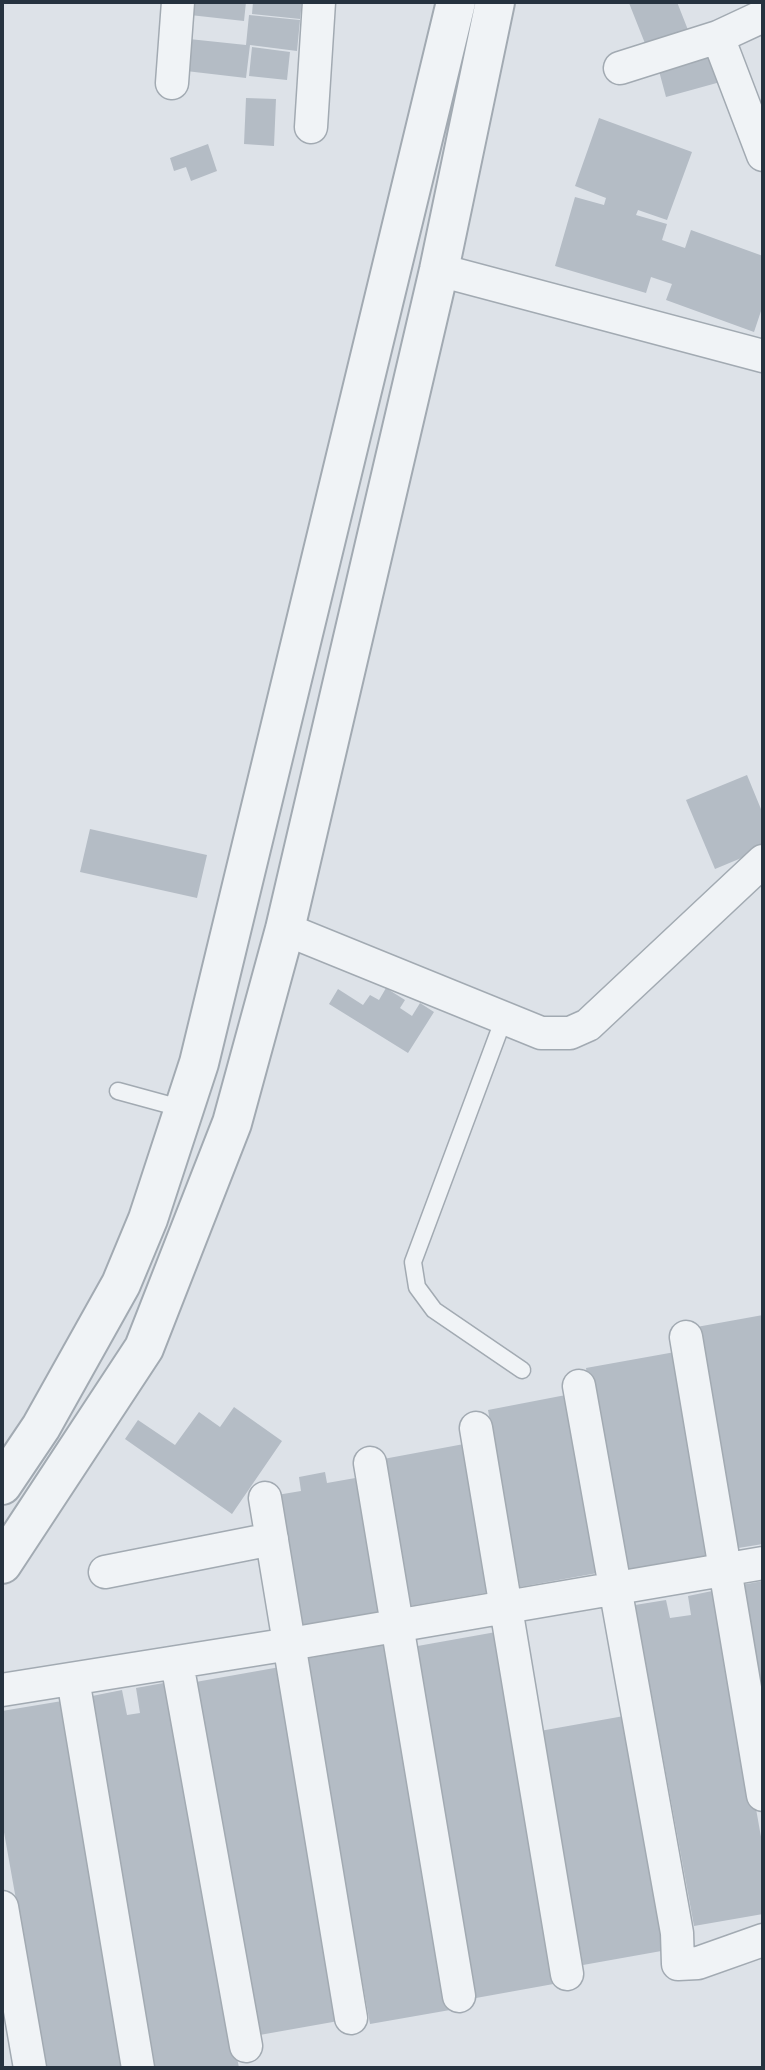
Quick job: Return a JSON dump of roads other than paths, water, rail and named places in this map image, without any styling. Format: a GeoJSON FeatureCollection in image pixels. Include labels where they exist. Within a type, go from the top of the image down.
{"type":"FeatureCollection","features":[{"type":"Feature","properties":{"kind":"street"},"geometry":{"type":"LineString","coordinates":[[172,83],[178,2]]}},
{"type":"Feature","properties":{"kind":"street"},"geometry":{"type":"LineString","coordinates":[[311,127],[319,2]]}},
{"type":"Feature","properties":{"kind":"street"},"geometry":{"type":"LineString","coordinates":[[2,1485],[41,1427],[121,1283],[148,1219],[199,1063],[456,2]]}},
{"type":"Feature","properties":{"kind":"street"},"geometry":{"type":"LineString","coordinates":[[2,1564],[144,1348],[232,1123],[285,929],[439,270],[495,2]]}},
{"type":"Feature","properties":{"kind":"street"},"geometry":{"type":"LineString","coordinates":[[620,68],[718,37],[763,16]]}},
{"type":"Feature","properties":{"kind":"street"},"geometry":{"type":"LineString","coordinates":[[718,37],[763,155]]}},
{"type":"Feature","properties":{"kind":"street"},"geometry":{"type":"LineString","coordinates":[[439,270],[763,356]]}},
{"type":"Feature","properties":{"kind":"street"},"geometry":{"type":"LineString","coordinates":[[285,929],[541,1033],[570,1033],[588,1026],[763,861]]}},
{"type":"Feature","properties":{"kind":"street"},"geometry":{"type":"LineString","coordinates":[[687,1337],[763,1795]]}},
{"type":"Feature","properties":{"kind":"street"},"geometry":{"type":"LineString","coordinates":[[579,1386],[677,1933],[678,1964],[698,1963],[763,1940]]}},
{"type":"Feature","properties":{"kind":"street"},"geometry":{"type":"LineString","coordinates":[[476,1428],[567,1974]]}},
{"type":"Feature","properties":{"kind":"street"},"geometry":{"type":"LineString","coordinates":[[370,1464],[459,1996]]}},
{"type":"Feature","properties":{"kind":"street"},"geometry":{"type":"LineString","coordinates":[[265,1497],[351,2018]]}},
{"type":"Feature","properties":{"kind":"street"},"geometry":{"type":"LineString","coordinates":[[105,1572],[272,1539]]}},
{"type":"Feature","properties":{"kind":"street"},"geometry":{"type":"LineString","coordinates":[[2,1690],[177,1663],[763,1563]]}},
{"type":"Feature","properties":{"kind":"street"},"geometry":{"type":"LineString","coordinates":[[177,1663],[246,2046]]}},
{"type":"Feature","properties":{"kind":"street"},"geometry":{"type":"LineString","coordinates":[[74,1679],[138,2068]]}},
{"type":"Feature","properties":{"kind":"street"},"geometry":{"type":"LineString","coordinates":[[2,1907],[30,2068]]}},
{"type":"Feature","properties":{"kind":"lane"},"geometry":{"type":"LineString","coordinates":[[504,1018],[413,1262],[417,1287],[434,1310],[522,1370]]}},
{"type":"Feature","properties":{"kind":"lane"},"geometry":{"type":"LineString","coordinates":[[118,1091],[184,1109]]}}]}
